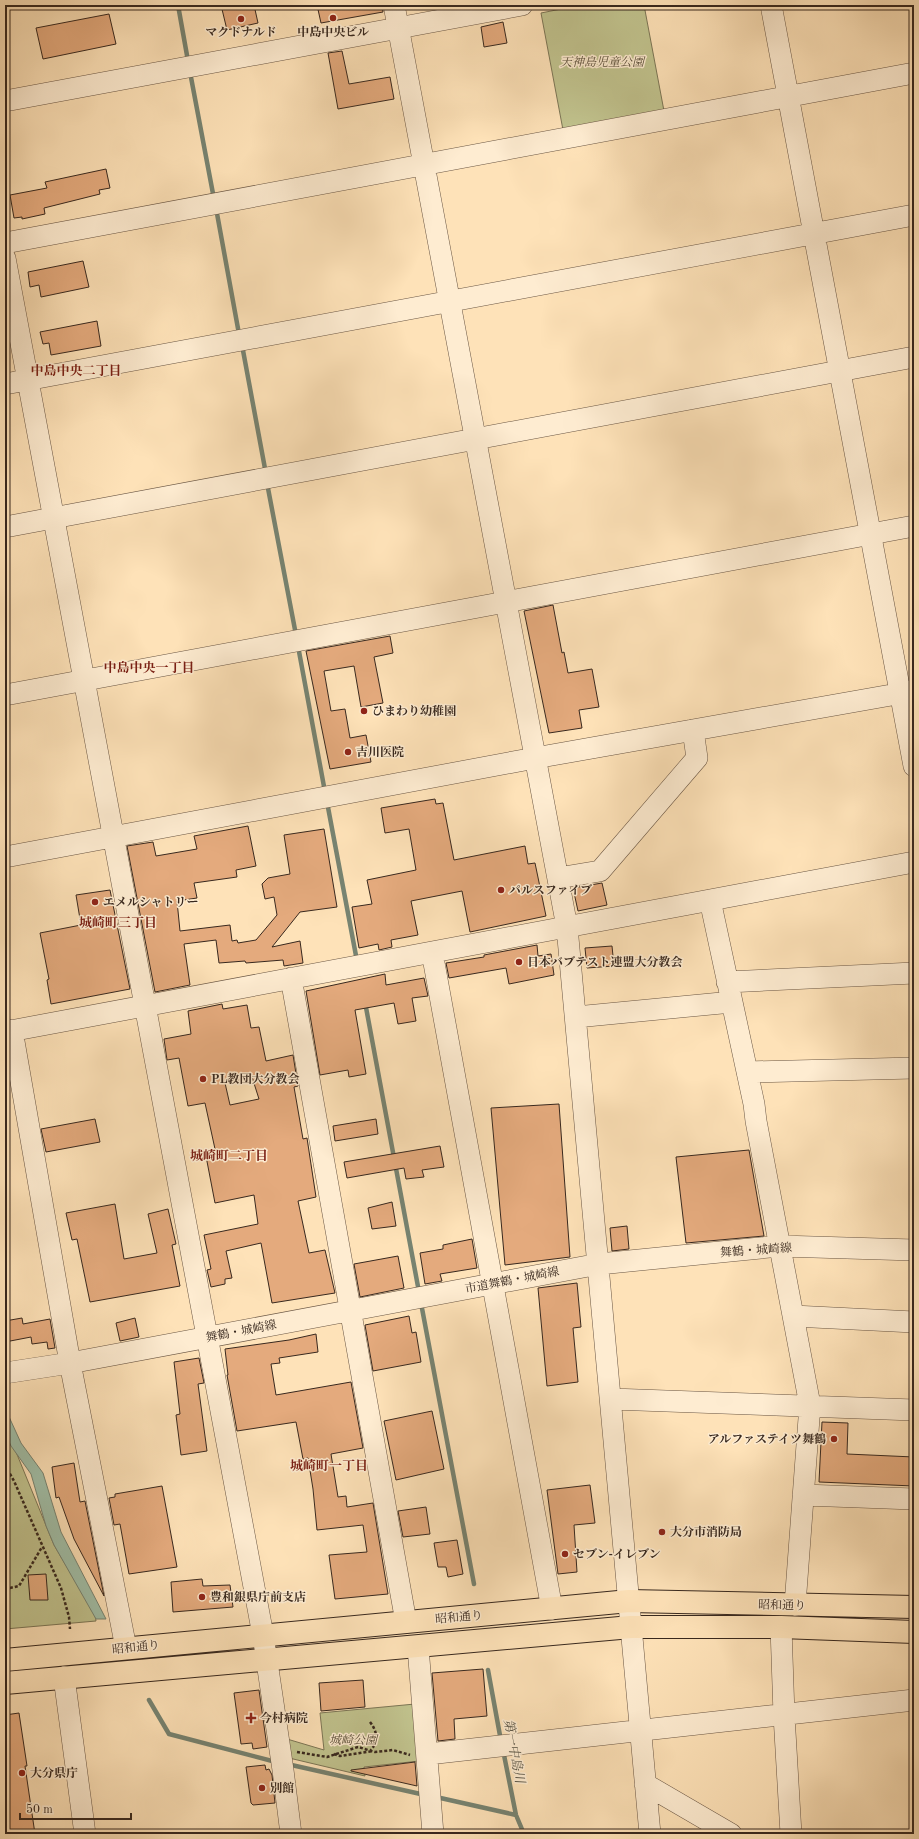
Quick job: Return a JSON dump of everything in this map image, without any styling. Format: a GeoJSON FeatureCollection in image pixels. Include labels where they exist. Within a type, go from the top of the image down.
{"type":"FeatureCollection","features":[{"type":"Feature","properties":{"kind":"highway","name":"昭和通り"},"geometry":{"type":"LineString","coordinates":[[5,1660],[629,1601],[914,1607]]}},
{"type":"Feature","properties":{"kind":"highway","name":"昭和通り"},"geometry":{"type":"LineString","coordinates":[[5,1683],[631,1627],[781,1628],[914,1632]]}},
{"type":"Feature","properties":{"kind":"street"},"geometry":{"type":"LineString","coordinates":[[394,5],[567,927],[650,1834]]}},
{"type":"Feature","properties":{"kind":"street"},"geometry":{"type":"LineString","coordinates":[[5,101],[522,5]]}},
{"type":"Feature","properties":{"kind":"street"},"geometry":{"type":"LineString","coordinates":[[771,5],[871,534],[907,692],[914,766]]}},
{"type":"Feature","properties":{"kind":"street"},"geometry":{"type":"LineString","coordinates":[[5,243],[914,73]]}},
{"type":"Feature","properties":{"kind":"street"},"geometry":{"type":"LineString","coordinates":[[5,384],[914,215]]}},
{"type":"Feature","properties":{"kind":"street"},"geometry":{"type":"LineString","coordinates":[[5,258],[263,1635],[291,1834]]}},
{"type":"Feature","properties":{"kind":"street"},"geometry":{"type":"LineString","coordinates":[[5,528],[914,357]]}},
{"type":"Feature","properties":{"kind":"street"},"geometry":{"type":"LineString","coordinates":[[5,695],[914,526]]}},
{"type":"Feature","properties":{"kind":"street"},"geometry":{"type":"LineString","coordinates":[[5,857],[535,758],[907,692]]}},
{"type":"Feature","properties":{"kind":"street"},"geometry":{"type":"LineString","coordinates":[[558,878],[600,871],[697,758],[693,730]]}},
{"type":"Feature","properties":{"kind":"street"},"geometry":{"type":"LineString","coordinates":[[126,1648],[70,1363],[8,1031],[914,862]]}},
{"type":"Feature","properties":{"kind":"street"},"geometry":{"type":"LineString","coordinates":[[710,900],[747,1072],[810,1405],[795,1605]]}},
{"type":"Feature","properties":{"kind":"street"},"geometry":{"type":"LineString","coordinates":[[432,952],[491,1284],[552,1608]]}},
{"type":"Feature","properties":{"kind":"street"},"geometry":{"type":"LineString","coordinates":[[727,982],[914,973]]}},
{"type":"Feature","properties":{"kind":"street"},"geometry":{"type":"LineString","coordinates":[[291,978],[352,1310],[406,1622]]}},
{"type":"Feature","properties":{"kind":"street"},"geometry":{"type":"LineString","coordinates":[[576,1017],[732,1002]]}},
{"type":"Feature","properties":{"kind":"street"},"geometry":{"type":"LineString","coordinates":[[747,1072],[914,1068]]}},
{"type":"Feature","properties":{"kind":"street","name":"舞鶴・城崎線"},"geometry":{"type":"LineString","coordinates":[[599,1264],[780,1246],[914,1250]]}},
{"type":"Feature","properties":{"kind":"street","name":"市道舞鶴・城崎線"},"geometry":{"type":"LineString","coordinates":[[419,1298],[599,1264]]}},
{"type":"Feature","properties":{"kind":"street","name":"舞鶴・城崎線"},"geometry":{"type":"LineString","coordinates":[[5,1373],[70,1363],[419,1298]]}},
{"type":"Feature","properties":{"kind":"street"},"geometry":{"type":"LineString","coordinates":[[793,1316],[914,1322]]}},
{"type":"Feature","properties":{"kind":"street"},"geometry":{"type":"LineString","coordinates":[[611,1400],[810,1405],[914,1410]]}},
{"type":"Feature","properties":{"kind":"street"},"geometry":{"type":"LineString","coordinates":[[803,1495],[914,1499]]}},
{"type":"Feature","properties":{"kind":"street"},"geometry":{"type":"LineString","coordinates":[[781,1628],[784,1715],[791,1834]]}},
{"type":"Feature","properties":{"kind":"street"},"geometry":{"type":"LineString","coordinates":[[418,1647],[434,1834]]}},
{"type":"Feature","properties":{"kind":"street"},"geometry":{"type":"LineString","coordinates":[[64,1677],[85,1834]]}},
{"type":"Feature","properties":{"kind":"street"},"geometry":{"type":"LineString","coordinates":[[427,1750],[640,1730],[914,1700]]}},
{"type":"Feature","properties":{"kind":"street"},"geometry":{"type":"LineString","coordinates":[[645,1784],[731,1834]]}},
{"type":"Feature","properties":{"kind":"path"},"geometry":{"type":"LineString","coordinates":[[5,1465],[14,1481],[61,1588],[69,1617],[70,1629]]}},
{"type":"Feature","properties":{"kind":"path"},"geometry":{"type":"LineString","coordinates":[[5,1589],[19,1586],[42,1547]]}},
{"type":"Feature","properties":{"kind":"path"},"geometry":{"type":"LineString","coordinates":[[5,1628],[6,1635]]}},
{"type":"Feature","properties":{"kind":"path"},"geometry":{"type":"LineString","coordinates":[[370,1722],[376,1734],[375,1743],[372,1750]]}},
{"type":"Feature","properties":{"kind":"path"},"geometry":{"type":"LineString","coordinates":[[281,1758],[327,1756],[353,1747],[363,1747],[379,1752],[394,1750],[410,1755],[427,1750]]}},
{"type":"Feature","properties":{"kind":"path"},"geometry":{"type":"LineString","coordinates":[[334,1754],[340,1756],[372,1750]]}},
{"type":"Feature","properties":{"kind":"green space","name":"天神島児童公園"},"geometry":{"type":"Polygon","coordinates":[[[581,5],[644,5],[664,111],[563,130],[541,13],[581,5]]]}},
{"type":"Feature","properties":{"kind":"green space"},"geometry":{"type":"Polygon","coordinates":[[[5,1425],[54,1545],[95,1615],[96,1621],[5,1629],[5,1425]]]}},
{"type":"Feature","properties":{"kind":"green space","name":"城崎公園"},"geometry":{"type":"Polygon","coordinates":[[[415,1704],[419,1761],[364,1767],[365,1776],[289,1758],[287,1739],[324,1750],[320,1713],[415,1704]]]}},
{"type":"Feature","properties":{"kind":"shaded area"},"geometry":{"type":"Polygon","coordinates":[[[5,1408],[21,1443],[43,1473],[61,1532],[106,1619],[96,1619],[54,1545],[46,1526],[31,1474],[11,1446],[5,1433],[5,1408]]]}},
{"type":"Feature","properties":{"kind":"building","name":"マクドナルド"},"geometry":{"type":"Polygon","coordinates":[[[221,5],[254,5],[258,23],[227,30],[221,5]]]}},
{"type":"Feature","properties":{"kind":"building","name":"中島中央ビル"},"geometry":{"type":"Polygon","coordinates":[[[317,5],[382,5],[383,12],[321,23],[317,5]]]}},
{"type":"Feature","properties":{"kind":"building"},"geometry":{"type":"Polygon","coordinates":[[[109,14],[116,44],[43,59],[36,28],[109,14]]]}},
{"type":"Feature","properties":{"kind":"building"},"geometry":{"type":"Polygon","coordinates":[[[503,22],[507,43],[484,47],[481,27],[503,22]]]}},
{"type":"Feature","properties":{"kind":"building"},"geometry":{"type":"Polygon","coordinates":[[[342,51],[349,84],[390,77],[394,99],[338,109],[328,53],[342,51]]]}},
{"type":"Feature","properties":{"kind":"building"},"geometry":{"type":"Polygon","coordinates":[[[106,169],[110,188],[99,190],[100,194],[44,208],[45,214],[22,219],[22,217],[14,218],[10,195],[47,188],[45,182],[106,169]]]}},
{"type":"Feature","properties":{"kind":"building"},"geometry":{"type":"Polygon","coordinates":[[[83,261],[89,287],[41,297],[39,285],[30,287],[28,272],[83,261]]]}},
{"type":"Feature","properties":{"kind":"building"},"geometry":{"type":"Polygon","coordinates":[[[97,321],[101,346],[51,355],[49,343],[43,344],[40,332],[97,321]]]}},
{"type":"Feature","properties":{"kind":"building"},"geometry":{"type":"Polygon","coordinates":[[[553,605],[562,653],[564,652],[568,673],[592,669],[599,707],[579,710],[582,728],[549,733],[524,611],[553,605]]]}},
{"type":"Feature","properties":{"kind":"building"},"geometry":{"type":"Polygon","coordinates":[[[390,636],[393,653],[374,657],[383,703],[361,707],[354,666],[324,671],[331,711],[345,709],[350,738],[366,735],[371,762],[330,769],[306,651],[390,636]]]}},
{"type":"Feature","properties":{"kind":"building"},"geometry":{"type":"Polygon","coordinates":[[[435,799],[436,804],[443,803],[454,860],[525,846],[528,864],[535,863],[546,916],[470,932],[462,891],[411,901],[418,935],[391,940],[392,947],[379,950],[378,944],[359,948],[352,907],[372,904],[367,880],[416,870],[409,829],[385,833],[381,808],[435,799]]]}},
{"type":"Feature","properties":{"kind":"building"},"geometry":{"type":"Polygon","coordinates":[[[248,826],[256,866],[236,870],[237,877],[194,883],[197,898],[177,901],[180,931],[230,925],[232,941],[237,940],[238,943],[256,940],[277,915],[274,897],[265,899],[262,884],[268,878],[290,874],[284,835],[324,829],[337,907],[300,912],[272,947],[300,941],[303,963],[284,966],[283,960],[246,963],[245,961],[219,963],[216,940],[184,944],[190,985],[155,992],[127,846],[153,842],[156,856],[197,849],[194,836],[248,826]]]}},
{"type":"Feature","properties":{"kind":"building"},"geometry":{"type":"Polygon","coordinates":[[[602,883],[607,905],[578,911],[573,888],[602,883]]]}},
{"type":"Feature","properties":{"kind":"building"},"geometry":{"type":"Polygon","coordinates":[[[110,890],[130,989],[51,1004],[47,980],[49,979],[40,933],[81,925],[76,895],[110,890]]]}},
{"type":"Feature","properties":{"kind":"building","name":"日本バブテスト連盟大分教会"},"geometry":{"type":"Polygon","coordinates":[[[537,945],[538,956],[551,954],[554,975],[509,984],[506,968],[449,978],[446,963],[484,957],[484,955],[537,945]]]}},
{"type":"Feature","properties":{"kind":"building"},"geometry":{"type":"Polygon","coordinates":[[[612,946],[614,966],[587,968],[585,948],[612,946]]]}},
{"type":"Feature","properties":{"kind":"building"},"geometry":{"type":"Polygon","coordinates":[[[385,974],[386,985],[424,978],[428,996],[412,998],[416,1021],[398,1024],[394,1003],[355,1010],[366,1074],[349,1077],[348,1070],[320,1075],[306,991],[385,974]]]}},
{"type":"Feature","properties":{"kind":"building"},"geometry":{"type":"Polygon","coordinates":[[[222,1004],[223,1009],[247,1005],[251,1028],[259,1027],[266,1061],[293,1055],[298,1086],[294,1087],[303,1139],[307,1138],[316,1197],[298,1201],[309,1253],[325,1250],[335,1293],[272,1303],[261,1243],[226,1251],[232,1278],[225,1279],[225,1284],[211,1287],[207,1270],[211,1269],[204,1235],[258,1224],[254,1195],[215,1203],[205,1151],[215,1149],[205,1103],[188,1106],[179,1058],[167,1060],[164,1039],[191,1034],[188,1011],[222,1004]],[[252,1077],[225,1083],[230,1105],[259,1099],[252,1077]]]}},
{"type":"Feature","properties":{"kind":"building"},"geometry":{"type":"Polygon","coordinates":[[[559,1104],[570,1257],[505,1265],[491,1108],[559,1104]]]}},
{"type":"Feature","properties":{"kind":"building"},"geometry":{"type":"Polygon","coordinates":[[[95,1119],[100,1142],[46,1152],[41,1129],[95,1119]]]}},
{"type":"Feature","properties":{"kind":"building"},"geometry":{"type":"Polygon","coordinates":[[[376,1119],[378,1134],[335,1141],[333,1126],[376,1119]]]}},
{"type":"Feature","properties":{"kind":"building"},"geometry":{"type":"Polygon","coordinates":[[[440,1146],[444,1167],[422,1170],[424,1177],[406,1179],[404,1168],[347,1178],[344,1162],[440,1146]]]}},
{"type":"Feature","properties":{"kind":"building"},"geometry":{"type":"Polygon","coordinates":[[[749,1150],[764,1236],[686,1243],[676,1157],[749,1150]]]}},
{"type":"Feature","properties":{"kind":"building"},"geometry":{"type":"Polygon","coordinates":[[[392,1202],[396,1226],[372,1229],[368,1208],[392,1202]]]}},
{"type":"Feature","properties":{"kind":"building"},"geometry":{"type":"Polygon","coordinates":[[[115,1204],[124,1259],[157,1253],[148,1214],[168,1209],[176,1244],[172,1245],[180,1286],[90,1302],[77,1239],[72,1240],[66,1213],[115,1204]]]}},
{"type":"Feature","properties":{"kind":"building"},"geometry":{"type":"Polygon","coordinates":[[[627,1226],[629,1249],[612,1251],[610,1228],[627,1226]]]}},
{"type":"Feature","properties":{"kind":"building"},"geometry":{"type":"Polygon","coordinates":[[[472,1239],[477,1268],[440,1274],[442,1281],[425,1284],[420,1253],[443,1249],[443,1245],[472,1239]]]}},
{"type":"Feature","properties":{"kind":"building"},"geometry":{"type":"Polygon","coordinates":[[[398,1256],[404,1288],[360,1297],[354,1264],[398,1256]]]}},
{"type":"Feature","properties":{"kind":"building"},"geometry":{"type":"Polygon","coordinates":[[[577,1283],[581,1327],[573,1328],[578,1382],[547,1386],[538,1288],[577,1283]]]}},
{"type":"Feature","properties":{"kind":"building"},"geometry":{"type":"Polygon","coordinates":[[[409,1316],[412,1333],[416,1332],[421,1362],[373,1371],[365,1325],[409,1316]]]}},
{"type":"Feature","properties":{"kind":"building"},"geometry":{"type":"Polygon","coordinates":[[[22,1318],[23,1324],[50,1319],[55,1348],[48,1349],[47,1342],[32,1344],[31,1337],[5,1342],[5,1321],[22,1318]]]}},
{"type":"Feature","properties":{"kind":"building"},"geometry":{"type":"Polygon","coordinates":[[[135,1318],[139,1337],[120,1341],[116,1323],[135,1318]]]}},
{"type":"Feature","properties":{"kind":"building"},"geometry":{"type":"Polygon","coordinates":[[[316,1334],[318,1352],[279,1358],[280,1363],[271,1364],[276,1395],[351,1382],[363,1448],[331,1454],[338,1497],[346,1496],[347,1507],[373,1503],[388,1594],[335,1599],[329,1555],[367,1552],[363,1525],[317,1530],[308,1458],[303,1459],[296,1422],[237,1431],[227,1375],[225,1349],[289,1340],[316,1334]]]}},
{"type":"Feature","properties":{"kind":"building"},"geometry":{"type":"Polygon","coordinates":[[[199,1358],[204,1383],[198,1384],[207,1451],[181,1455],[176,1415],[180,1414],[174,1362],[199,1358]]]}},
{"type":"Feature","properties":{"kind":"building"},"geometry":{"type":"Polygon","coordinates":[[[432,1411],[444,1469],[396,1480],[384,1421],[432,1411]]]}},
{"type":"Feature","properties":{"kind":"building","name":"アルファステイツ舞鶴"},"geometry":{"type":"Polygon","coordinates":[[[822,1422],[848,1423],[847,1454],[914,1457],[914,1486],[819,1482],[822,1422]]]}},
{"type":"Feature","properties":{"kind":"building"},"geometry":{"type":"Polygon","coordinates":[[[74,1463],[80,1502],[85,1501],[104,1596],[74,1539],[59,1497],[56,1498],[52,1467],[74,1463]]]}},
{"type":"Feature","properties":{"kind":"building"},"geometry":{"type":"Polygon","coordinates":[[[590,1485],[595,1523],[574,1525],[577,1572],[558,1574],[547,1490],[590,1485]]]}},
{"type":"Feature","properties":{"kind":"building"},"geometry":{"type":"Polygon","coordinates":[[[162,1486],[177,1567],[129,1574],[120,1524],[114,1525],[109,1498],[115,1497],[115,1494],[162,1486]]]}},
{"type":"Feature","properties":{"kind":"building"},"geometry":{"type":"Polygon","coordinates":[[[426,1507],[430,1534],[403,1537],[398,1511],[426,1507]]]}},
{"type":"Feature","properties":{"kind":"building"},"geometry":{"type":"Polygon","coordinates":[[[457,1540],[463,1574],[448,1577],[446,1567],[438,1567],[434,1543],[457,1540]]]}},
{"type":"Feature","properties":{"kind":"building"},"geometry":{"type":"Polygon","coordinates":[[[46,1574],[48,1600],[30,1600],[28,1575],[46,1574]]]}},
{"type":"Feature","properties":{"kind":"building","name":"豊和銀県庁前支店"},"geometry":{"type":"Polygon","coordinates":[[[202,1579],[203,1586],[230,1585],[233,1607],[173,1612],[171,1582],[202,1579]]]}},
{"type":"Feature","properties":{"kind":"building"},"geometry":{"type":"Polygon","coordinates":[[[483,1669],[487,1716],[454,1719],[455,1739],[438,1741],[432,1673],[483,1669]]]}},
{"type":"Feature","properties":{"kind":"building"},"geometry":{"type":"Polygon","coordinates":[[[363,1680],[365,1707],[321,1711],[319,1683],[363,1680]]]}},
{"type":"Feature","properties":{"kind":"building","name":"今村病院"},"geometry":{"type":"Polygon","coordinates":[[[259,1690],[267,1747],[253,1749],[252,1743],[241,1744],[234,1693],[259,1690]]]}},
{"type":"Feature","properties":{"kind":"building","name":"大分県庁"},"geometry":{"type":"Polygon","coordinates":[[[19,1713],[35,1834],[5,1834],[5,1715],[19,1713]]]}},
{"type":"Feature","properties":{"kind":"building"},"geometry":{"type":"Polygon","coordinates":[[[415,1762],[417,1786],[351,1771],[351,1770],[415,1762]]]}},
{"type":"Feature","properties":{"kind":"building","name":"別館"},"geometry":{"type":"Polygon","coordinates":[[[265,1765],[266,1770],[269,1769],[272,1775],[275,1803],[253,1805],[251,1803],[246,1767],[265,1765]]]}},
{"type":"Feature","properties":{"kind":"waterway"},"geometry":{"type":"LineString","coordinates":[[178,5],[188,61]]}},
{"type":"Feature","properties":{"kind":"waterway"},"geometry":{"type":"LineString","coordinates":[[190,72],[214,199]]}},
{"type":"Feature","properties":{"kind":"waterway"},"geometry":{"type":"LineString","coordinates":[[216,208],[239,334]]}},
{"type":"Feature","properties":{"kind":"waterway"},"geometry":{"type":"LineString","coordinates":[[242,345],[266,474]]}},
{"type":"Feature","properties":{"kind":"waterway"},"geometry":{"type":"LineString","coordinates":[[267,483],[296,635]]}},
{"type":"Feature","properties":{"kind":"waterway"},"geometry":{"type":"LineString","coordinates":[[298,646],[325,792]]}},
{"type":"Feature","properties":{"kind":"waterway"},"geometry":{"type":"LineString","coordinates":[[327,802],[357,961]]}},
{"type":"Feature","properties":{"kind":"waterway"},"geometry":{"type":"LineString","coordinates":[[365,1002],[419,1292]]}},
{"type":"Feature","properties":{"kind":"waterway"},"geometry":{"type":"LineString","coordinates":[[421,1303],[474,1584]]}},
{"type":"Feature","properties":{"kind":"waterway","name":"第一中島川"},"geometry":{"type":"LineString","coordinates":[[488,1670],[501,1741]]}},
{"type":"Feature","properties":{"kind":"waterway"},"geometry":{"type":"LineString","coordinates":[[149,1700],[169,1734],[276,1762]]}},
{"type":"Feature","properties":{"kind":"waterway","name":"第一中島川"},"geometry":{"type":"LineString","coordinates":[[503,1750],[516,1815],[524,1834]]}},
{"type":"Feature","properties":{"kind":"waterway"},"geometry":{"type":"LineString","coordinates":[[287,1764],[425,1795]]}},
{"type":"Feature","properties":{"kind":"waterway"},"geometry":{"type":"LineString","coordinates":[[436,1797],[516,1815]]}},
{"type":"Feature","properties":{"kind":"place","name":"中島中央ビル"},"geometry":{"type":"Point","coordinates":[333,18]}},
{"type":"Feature","properties":{"kind":"place","name":"マクドナルド"},"geometry":{"type":"Point","coordinates":[241,19]}},
{"type":"Feature","properties":{"kind":"place","name":"ひまわり幼稚園"},"geometry":{"type":"Point","coordinates":[364,711]}},
{"type":"Feature","properties":{"kind":"place","name":"吉川医院"},"geometry":{"type":"Point","coordinates":[348,752]}},
{"type":"Feature","properties":{"kind":"place","name":"パルスファイブ"},"geometry":{"type":"Point","coordinates":[501,890]}},
{"type":"Feature","properties":{"kind":"place","name":"エメルシャトリー"},"geometry":{"type":"Point","coordinates":[95,902]}},
{"type":"Feature","properties":{"kind":"place","name":"日本バブテスト連盟大分教会"},"geometry":{"type":"Point","coordinates":[519,962]}},
{"type":"Feature","properties":{"kind":"place","name":"PL教団大分教会"},"geometry":{"type":"Point","coordinates":[203,1079]}},
{"type":"Feature","properties":{"kind":"place","name":"アルファステイツ舞鶴"},"geometry":{"type":"Point","coordinates":[834,1439]}},
{"type":"Feature","properties":{"kind":"place","name":"大分市消防局"},"geometry":{"type":"Point","coordinates":[662,1532]}},
{"type":"Feature","properties":{"kind":"place","name":"セブン-イレブン"},"geometry":{"type":"Point","coordinates":[565,1554]}},
{"type":"Feature","properties":{"kind":"place","name":"豊和銀県庁前支店"},"geometry":{"type":"Point","coordinates":[202,1597]}},
{"type":"Feature","properties":{"kind":"place","name":"今村病院"},"geometry":{"type":"Point","coordinates":[251,1718]}},
{"type":"Feature","properties":{"kind":"place","name":"大分県庁"},"geometry":{"type":"Point","coordinates":[22,1773]}},
{"type":"Feature","properties":{"kind":"place","name":"別館"},"geometry":{"type":"Point","coordinates":[262,1788]}},
{"type":"Feature","properties":{"kind":"district","name":"中島中央二丁目"},"geometry":{"type":"Point","coordinates":[76,370]}},
{"type":"Feature","properties":{"kind":"district","name":"中島中央一丁目"},"geometry":{"type":"Point","coordinates":[149,667]}},
{"type":"Feature","properties":{"kind":"district","name":"城崎町三丁目"},"geometry":{"type":"Point","coordinates":[118,922]}},
{"type":"Feature","properties":{"kind":"district","name":"城崎町二丁目"},"geometry":{"type":"Point","coordinates":[229,1155]}},
{"type":"Feature","properties":{"kind":"district","name":"城崎町一丁目"},"geometry":{"type":"Point","coordinates":[329,1465]}}]}
